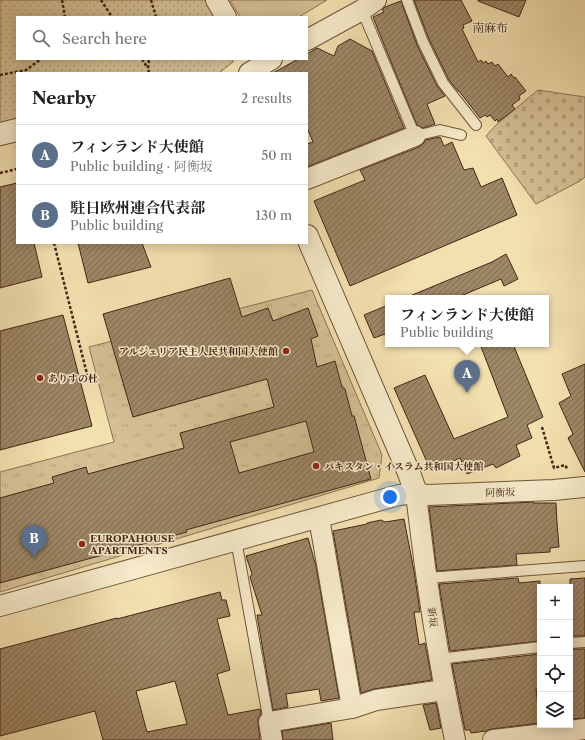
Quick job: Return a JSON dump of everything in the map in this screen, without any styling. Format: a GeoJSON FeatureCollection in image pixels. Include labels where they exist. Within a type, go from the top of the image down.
{"type":"FeatureCollection","features":[{"type":"Feature","properties":{"kind":"street"},"geometry":{"type":"LineString","coordinates":[[216,0],[225,16]]}},
{"type":"Feature","properties":{"kind":"street"},"geometry":{"type":"LineString","coordinates":[[308,39],[369,5]]}},
{"type":"Feature","properties":{"kind":"street"},"geometry":{"type":"LineString","coordinates":[[250,67],[269,60]]}},
{"type":"Feature","properties":{"kind":"street"},"geometry":{"type":"LineString","coordinates":[[0,134],[16,130]]}},
{"type":"Feature","properties":{"kind":"street"},"geometry":{"type":"LineString","coordinates":[[308,179],[415,136]]}},
{"type":"Feature","properties":{"kind":"street"},"geometry":{"type":"LineString","coordinates":[[308,238],[409,473],[416,493]]}},
{"type":"Feature","properties":{"kind":"street","name":"阿衡坂"},"geometry":{"type":"LineString","coordinates":[[0,606],[399,495],[416,493],[428,495],[554,490],[582,487]]}},
{"type":"Feature","properties":{"kind":"street","name":"新坂"},"geometry":{"type":"LineString","coordinates":[[416,493],[444,690],[455,740]]}},
{"type":"Feature","properties":{"kind":"street"},"geometry":{"type":"LineString","coordinates":[[319,518],[352,708]]}},
{"type":"Feature","properties":{"kind":"street"},"geometry":{"type":"LineString","coordinates":[[270,731],[376,700],[444,690]]}},
{"type":"Feature","properties":{"kind":"street"},"geometry":{"type":"LineString","coordinates":[[493,740],[585,730]]}},
{"type":"Feature","properties":{"kind":"lane"},"geometry":{"type":"LineString","coordinates":[[407,0],[423,42],[443,82],[476,125]]}},
{"type":"Feature","properties":{"kind":"lane"},"geometry":{"type":"LineString","coordinates":[[369,5],[415,136],[440,130],[462,136]]}},
{"type":"Feature","properties":{"kind":"lane"},"geometry":{"type":"LineString","coordinates":[[236,540],[270,731]]}},
{"type":"Feature","properties":{"kind":"lane"},"geometry":{"type":"LineString","coordinates":[[427,578],[585,566]]}},
{"type":"Feature","properties":{"kind":"lane"},"geometry":{"type":"LineString","coordinates":[[573,643],[585,642]]}},
{"type":"Feature","properties":{"kind":"lane"},"geometry":{"type":"LineString","coordinates":[[439,658],[537,647]]}},
{"type":"Feature","properties":{"kind":"path"},"geometry":{"type":"LineString","coordinates":[[62,0],[65,16]]}},
{"type":"Feature","properties":{"kind":"path"},"geometry":{"type":"LineString","coordinates":[[101,0],[110,16]]}},
{"type":"Feature","properties":{"kind":"path"},"geometry":{"type":"LineString","coordinates":[[151,0],[156,16]]}},
{"type":"Feature","properties":{"kind":"path"},"geometry":{"type":"LineString","coordinates":[[26,71],[40,60]]}},
{"type":"Feature","properties":{"kind":"path"},"geometry":{"type":"LineString","coordinates":[[143,60],[148,68]]}},
{"type":"Feature","properties":{"kind":"path"},"geometry":{"type":"LineString","coordinates":[[149,60],[149,72]]}},
{"type":"Feature","properties":{"kind":"path"},"geometry":{"type":"LineString","coordinates":[[0,75],[16,73]]}},
{"type":"Feature","properties":{"kind":"path"},"geometry":{"type":"LineString","coordinates":[[0,173],[16,169]]}},
{"type":"Feature","properties":{"kind":"path"},"geometry":{"type":"LineString","coordinates":[[54,244],[89,382]]}},
{"type":"Feature","properties":{"kind":"path"},"geometry":{"type":"LineString","coordinates":[[542,427],[554,468],[565,466],[582,487]]}},
{"type":"Feature","properties":{"kind":"green space"},"geometry":{"type":"Polygon","coordinates":[[[0,0],[208,0],[217,16],[16,16],[16,60],[233,60],[233,62],[220,72],[16,72],[16,123],[0,126],[0,0]]]}},
{"type":"Feature","properties":{"kind":"green space"},"geometry":{"type":"Polygon","coordinates":[[[230,0],[327,0],[301,16],[239,16],[230,0]]]}},
{"type":"Feature","properties":{"kind":"green space"},"geometry":{"type":"Polygon","coordinates":[[[538,90],[585,97],[585,177],[536,204],[486,136],[496,125],[538,90]]]}},
{"type":"Feature","properties":{"kind":"green space"},"geometry":{"type":"Polygon","coordinates":[[[312,290],[382,455],[379,478],[0,592],[0,472],[114,442],[89,347],[312,290]]]}},
{"type":"Feature","properties":{"kind":"building"},"geometry":{"type":"Polygon","coordinates":[[[414,0],[461,0],[472,21],[463,25],[464,28],[462,29],[478,62],[481,60],[483,63],[486,61],[488,64],[492,62],[495,66],[498,64],[508,77],[511,74],[514,78],[515,77],[526,91],[519,96],[520,99],[512,105],[515,109],[498,122],[497,119],[495,121],[490,115],[487,117],[485,115],[480,118],[449,80],[429,39],[414,0]]]}},
{"type":"Feature","properties":{"kind":"building"},"geometry":{"type":"Polygon","coordinates":[[[478,0],[526,0],[519,17],[478,0]]]}},
{"type":"Feature","properties":{"kind":"building"},"geometry":{"type":"Polygon","coordinates":[[[401,1],[417,45],[437,86],[445,96],[427,104],[435,124],[423,128],[417,125],[373,17],[384,12],[382,10],[385,7],[401,1]]]}},
{"type":"Feature","properties":{"kind":"building"},"geometry":{"type":"Polygon","coordinates":[[[350,39],[372,51],[404,128],[308,167],[308,144],[313,142],[308,130],[308,72],[275,72],[296,60],[308,60],[308,53],[317,48],[334,56],[338,46],[350,39]]]}},
{"type":"Feature","properties":{"kind":"building"},"geometry":{"type":"Polygon","coordinates":[[[440,137],[444,146],[452,142],[464,170],[473,168],[481,187],[502,178],[517,215],[350,286],[314,201],[365,180],[360,170],[419,147],[425,140],[440,137]]]}},
{"type":"Feature","properties":{"kind":"building"},"geometry":{"type":"Polygon","coordinates":[[[16,183],[16,244],[34,244],[42,277],[0,288],[0,187],[16,183]]]}},
{"type":"Feature","properties":{"kind":"building"},"geometry":{"type":"Polygon","coordinates":[[[78,244],[142,244],[151,267],[88,283],[78,244]]]}},
{"type":"Feature","properties":{"kind":"building"},"geometry":{"type":"Polygon","coordinates":[[[506,254],[518,279],[504,286],[501,279],[463,295],[412,295],[492,262],[506,254]]]}},
{"type":"Feature","properties":{"kind":"building"},"geometry":{"type":"Polygon","coordinates":[[[230,278],[242,317],[268,308],[273,321],[308,308],[318,336],[311,339],[317,367],[335,361],[342,387],[345,389],[352,416],[354,416],[371,479],[186,530],[187,532],[0,583],[0,498],[54,483],[52,477],[86,467],[88,474],[184,448],[180,433],[274,407],[267,379],[133,417],[103,314],[230,278]],[[306,421],[230,442],[239,473],[314,452],[306,421]]]}},
{"type":"Feature","properties":{"kind":"building"},"geometry":{"type":"Polygon","coordinates":[[[385,306],[385,334],[374,338],[364,315],[385,306]]]}},
{"type":"Feature","properties":{"kind":"building","name":"ありすの杜"},"geometry":{"type":"Polygon","coordinates":[[[63,315],[92,426],[0,450],[0,331],[63,315]]]}},
{"type":"Feature","properties":{"kind":"building"},"geometry":{"type":"Polygon","coordinates":[[[481,347],[514,347],[543,417],[527,425],[532,438],[516,445],[520,456],[496,468],[493,464],[467,474],[460,458],[431,471],[394,388],[425,375],[454,439],[508,417],[481,347]]]}},
{"type":"Feature","properties":{"kind":"building"},"geometry":{"type":"Polygon","coordinates":[[[585,364],[585,472],[568,438],[573,434],[559,403],[571,396],[562,374],[585,364]]]}},
{"type":"Feature","properties":{"kind":"building"},"geometry":{"type":"Polygon","coordinates":[[[533,502],[556,503],[559,547],[550,548],[550,552],[516,554],[517,565],[437,571],[429,507],[533,502]]]}},
{"type":"Feature","properties":{"kind":"building"},"geometry":{"type":"Polygon","coordinates":[[[404,519],[420,612],[414,612],[419,645],[425,643],[432,680],[374,689],[361,693],[333,531],[381,520],[385,522],[404,519]]]}},
{"type":"Feature","properties":{"kind":"building"},"geometry":{"type":"Polygon","coordinates":[[[308,538],[316,566],[339,698],[321,701],[319,689],[286,694],[288,707],[273,710],[257,615],[262,615],[250,577],[252,574],[246,556],[308,538]]]}},
{"type":"Feature","properties":{"kind":"building"},"geometry":{"type":"Polygon","coordinates":[[[518,578],[519,583],[540,581],[540,584],[537,584],[537,641],[450,651],[439,584],[518,578]]]}},
{"type":"Feature","properties":{"kind":"building"},"geometry":{"type":"Polygon","coordinates":[[[585,578],[585,636],[573,636],[573,584],[570,584],[570,579],[585,578]]]}},
{"type":"Feature","properties":{"kind":"building"},"geometry":{"type":"Polygon","coordinates":[[[220,592],[222,600],[226,600],[230,616],[217,619],[230,670],[217,674],[228,715],[260,709],[261,714],[258,718],[258,724],[260,740],[103,740],[95,711],[0,736],[0,649],[220,592]],[[175,681],[136,691],[147,732],[187,724],[175,681]]]}},
{"type":"Feature","properties":{"kind":"building"},"geometry":{"type":"Polygon","coordinates":[[[573,649],[585,649],[585,718],[573,719],[573,649]]]}},
{"type":"Feature","properties":{"kind":"building"},"geometry":{"type":"Polygon","coordinates":[[[537,654],[537,723],[471,733],[470,730],[465,730],[452,664],[537,654]]]}},
{"type":"Feature","properties":{"kind":"building"},"geometry":{"type":"Polygon","coordinates":[[[436,703],[441,728],[430,730],[423,705],[436,703]]]}},
{"type":"Feature","properties":{"kind":"building"},"geometry":{"type":"Polygon","coordinates":[[[331,723],[333,740],[283,740],[282,731],[331,723]]]}},
{"type":"Feature","properties":{"kind":"place","name":"アルジェリア民主人民共和国大使館"},"geometry":{"type":"Point","coordinates":[286,351]}},
{"type":"Feature","properties":{"kind":"place","name":"ありすの杜"},"geometry":{"type":"Point","coordinates":[40,378]}},
{"type":"Feature","properties":{"kind":"place","name":"フィンランド大使館"},"geometry":{"type":"Point","coordinates":[467,393]}},
{"type":"Feature","properties":{"kind":"place","name":"パキスタン・イスラム共和国大使館"},"geometry":{"type":"Point","coordinates":[316,466]}},
{"type":"Feature","properties":{"kind":"place","name":"EUROPAHOUSE APARTMENTS"},"geometry":{"type":"Point","coordinates":[82,544]}},
{"type":"Feature","properties":{"kind":"place","name":"駐日欧州連合代表部"},"geometry":{"type":"Point","coordinates":[34,558]}},
{"type":"Feature","properties":{"kind":"district","name":"南麻布"},"geometry":{"type":"Point","coordinates":[490,28]}}]}
